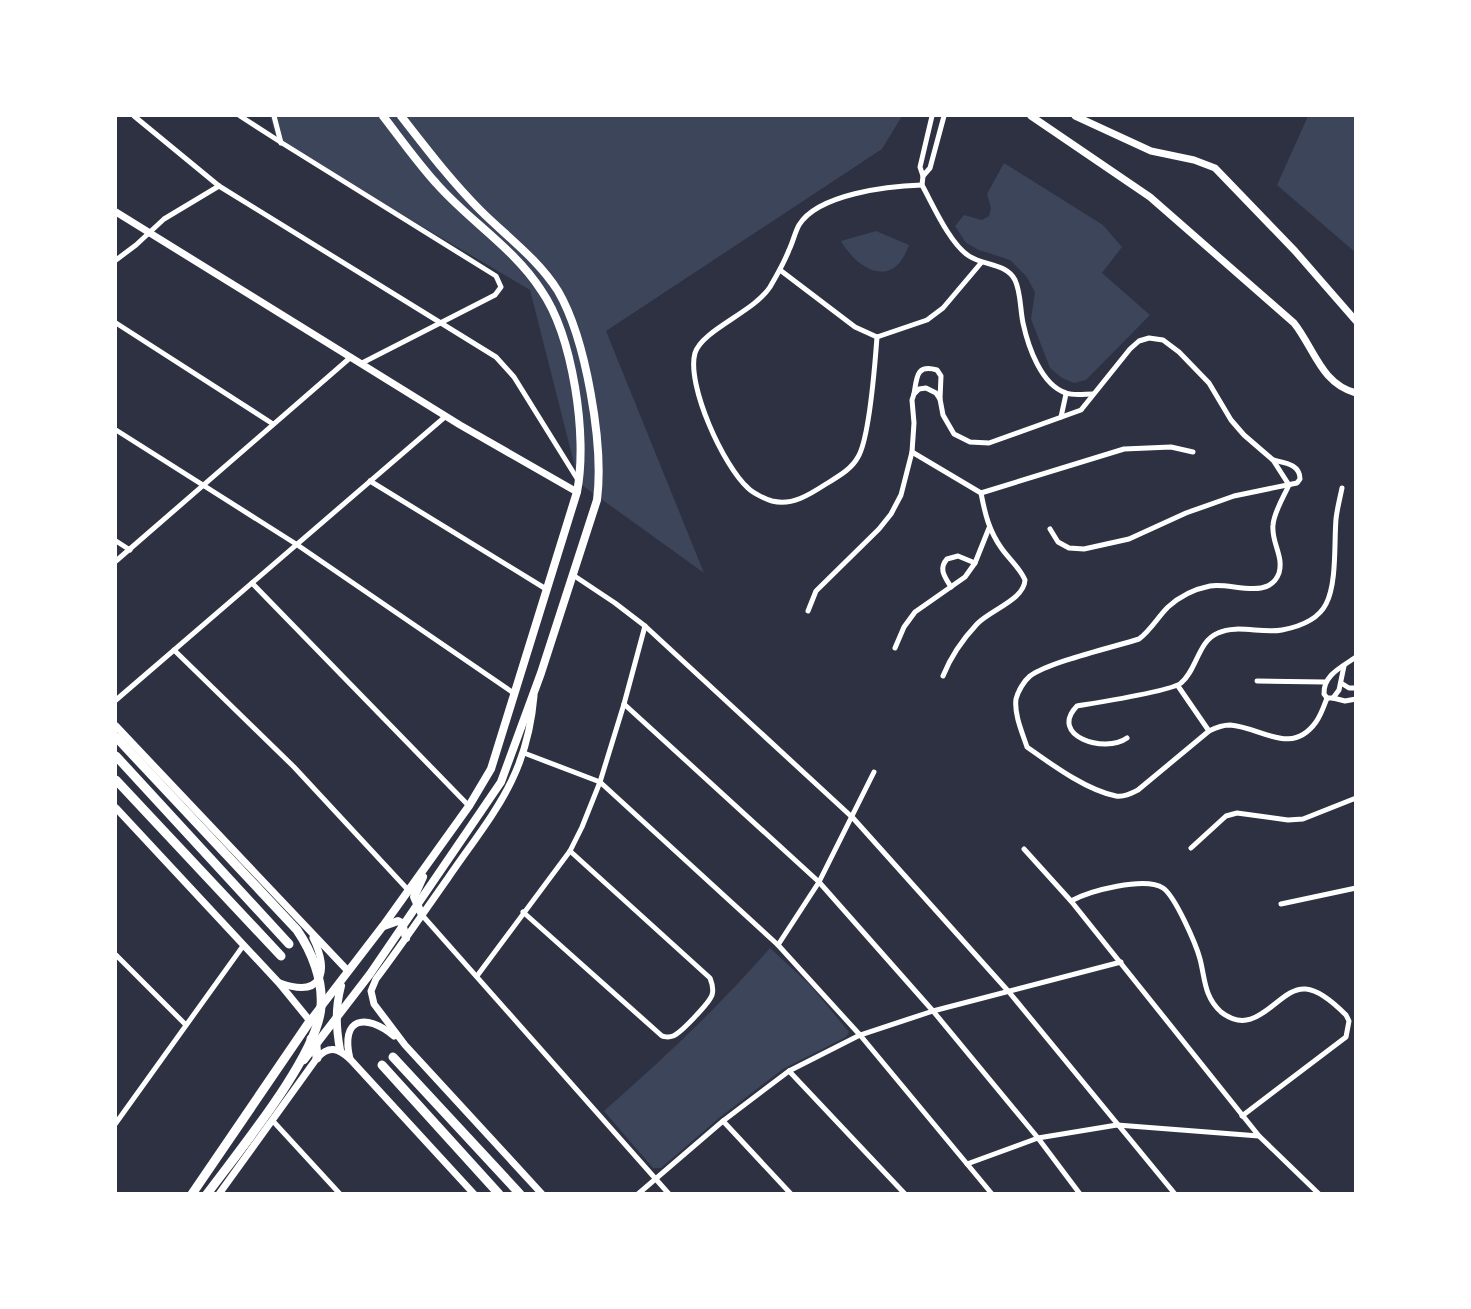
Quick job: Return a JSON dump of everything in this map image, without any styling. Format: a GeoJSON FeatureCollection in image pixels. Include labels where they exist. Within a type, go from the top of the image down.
{"type":"FeatureCollection","features":[{"type":"Feature","properties":{"kind":"main road"},"geometry":{"type":"LineString","coordinates":[[192,1194],[310,1021],[383,926],[415,892],[438,850],[491,769],[579,482],[580,436],[570,368],[561,332],[542,291],[528,272],[436,184],[383,116]]}},
{"type":"Feature","properties":{"kind":"main road"},"geometry":{"type":"LineString","coordinates":[[207,1194],[370,974],[501,782],[535,692],[597,500],[598,472],[589,393],[573,322],[557,290],[530,257],[446,174],[401,116]]}},
{"type":"Feature","properties":{"kind":"main road"},"geometry":{"type":"LineString","coordinates":[[116,737],[303,940],[317,971],[321,1007],[314,1035],[293,1075]]}},
{"type":"Feature","properties":{"kind":"main road"},"geometry":{"type":"LineString","coordinates":[[116,756],[289,944]]}},
{"type":"Feature","properties":{"kind":"main road"},"geometry":{"type":"LineString","coordinates":[[116,780],[281,956]]}},
{"type":"Feature","properties":{"kind":"main road"},"geometry":{"type":"LineString","coordinates":[[411,894],[422,915]]}},
{"type":"Feature","properties":{"kind":"main road"},"geometry":{"type":"LineString","coordinates":[[383,926],[398,921],[404,928],[406,938]]}},
{"type":"Feature","properties":{"kind":"main road"},"geometry":{"type":"LineString","coordinates":[[340,1050],[336,1005],[343,980]]}},
{"type":"Feature","properties":{"kind":"main road"},"geometry":{"type":"LineString","coordinates":[[294,1045],[306,1038],[314,1041],[317,1058]]}},
{"type":"Feature","properties":{"kind":"main road"},"geometry":{"type":"LineString","coordinates":[[393,1057],[520,1194]]}},
{"type":"Feature","properties":{"kind":"main road"},"geometry":{"type":"LineString","coordinates":[[382,1065],[499,1194]]}},
{"type":"Feature","properties":{"kind":"street"},"geometry":{"type":"LineString","coordinates":[[134,116],[219,186],[496,357],[514,377],[579,482]]}},
{"type":"Feature","properties":{"kind":"street"},"geometry":{"type":"LineString","coordinates":[[240,116],[500,281],[501,286],[495,295],[362,363]]}},
{"type":"Feature","properties":{"kind":"street"},"geometry":{"type":"LineString","coordinates":[[274,116],[282,144]]}},
{"type":"Feature","properties":{"kind":"street"},"geometry":{"type":"LineString","coordinates":[[932,116],[920,167],[922,186],[966,255],[1007,271],[1015,281],[1023,324],[1043,374],[1066,394],[1093,394]]}},
{"type":"Feature","properties":{"kind":"street"},"geometry":{"type":"LineString","coordinates":[[923,176],[930,168],[944,116]]}},
{"type":"Feature","properties":{"kind":"street"},"geometry":{"type":"LineString","coordinates":[[1031,116],[1044,119],[1150,197],[1294,323],[1305,336],[1322,370],[1332,382],[1356,393]]}},
{"type":"Feature","properties":{"kind":"street"},"geometry":{"type":"LineString","coordinates":[[1075,116],[1151,151],[1194,160],[1215,168],[1295,251],[1356,321]]}},
{"type":"Feature","properties":{"kind":"street"},"geometry":{"type":"LineString","coordinates":[[116,260],[164,219],[219,186]]}},
{"type":"Feature","properties":{"kind":"street"},"geometry":{"type":"LineString","coordinates":[[877,337],[874,375],[862,446],[848,469],[806,497],[789,502],[772,500],[749,489],[732,467],[701,406],[695,388],[696,351],[705,339],[746,311],[767,291],[780,270],[798,226],[810,211],[853,195],[896,186],[922,186]]}},
{"type":"Feature","properties":{"kind":"street"},"geometry":{"type":"LineString","coordinates":[[116,212],[446,416],[577,492]]}},
{"type":"Feature","properties":{"kind":"street"},"geometry":{"type":"LineString","coordinates":[[780,270],[855,327],[877,337],[927,320],[943,308],[981,263]]}},
{"type":"Feature","properties":{"kind":"street"},"geometry":{"type":"LineString","coordinates":[[116,323],[273,424]]}},
{"type":"Feature","properties":{"kind":"street"},"geometry":{"type":"LineString","coordinates":[[807,611],[816,591],[891,514],[901,495],[912,452],[917,376],[927,367],[937,370],[941,376],[940,399],[943,415],[954,434],[970,442],[989,443],[1004,440],[1030,427],[1081,410],[1129,349],[1139,341],[1149,338],[1163,340],[1179,352],[1209,383],[1244,435],[1273,460],[1289,485]]}},
{"type":"Feature","properties":{"kind":"street"},"geometry":{"type":"LineString","coordinates":[[116,561],[351,356]]}},
{"type":"Feature","properties":{"kind":"street"},"geometry":{"type":"LineString","coordinates":[[914,394],[919,389],[932,389],[940,399]]}},
{"type":"Feature","properties":{"kind":"street"},"geometry":{"type":"LineString","coordinates":[[1061,417],[1066,394]]}},
{"type":"Feature","properties":{"kind":"street"},"geometry":{"type":"LineString","coordinates":[[116,700],[446,416]]}},
{"type":"Feature","properties":{"kind":"street"},"geometry":{"type":"LineString","coordinates":[[116,430],[296,544],[515,694]]}},
{"type":"Feature","properties":{"kind":"street"},"geometry":{"type":"LineString","coordinates":[[981,493],[1124,449],[1171,447],[1193,452]]}},
{"type":"Feature","properties":{"kind":"street"},"geometry":{"type":"LineString","coordinates":[[912,452],[981,493],[989,528],[1003,551],[1021,570],[1025,586],[1013,599],[978,623],[953,653],[943,676]]}},
{"type":"Feature","properties":{"kind":"street"},"geometry":{"type":"LineString","coordinates":[[1050,529],[1058,542],[1069,548],[1084,549],[1129,539],[1186,513],[1234,496],[1294,485],[1300,479],[1298,469],[1273,460]]}},
{"type":"Feature","properties":{"kind":"street"},"geometry":{"type":"LineString","coordinates":[[370,481],[546,589]]}},
{"type":"Feature","properties":{"kind":"street"},"geometry":{"type":"LineString","coordinates":[[1289,485],[1275,517],[1273,527],[1280,562],[1279,572],[1269,585],[1247,589],[1212,586],[1190,592],[1167,608],[1149,632],[1139,639],[1062,662],[1032,675],[1022,685],[1016,698],[1016,710],[1027,747],[1079,780],[1117,796],[1127,796],[1138,790],[1209,731],[1230,725],[1276,739],[1289,739],[1306,733],[1317,721],[1330,698],[1336,695],[1344,666]]}},
{"type":"Feature","properties":{"kind":"street"},"geometry":{"type":"LineString","coordinates":[[1126,738],[1113,746],[1077,736],[1070,728],[1069,715],[1077,706],[1178,686],[1194,667],[1209,639],[1218,632],[1277,631],[1297,627],[1315,617],[1326,604],[1331,586],[1336,516],[1342,488]]}},
{"type":"Feature","properties":{"kind":"street"},"geometry":{"type":"LineString","coordinates":[[895,648],[915,612],[965,577],[975,563],[989,528]]}},
{"type":"Feature","properties":{"kind":"street"},"geometry":{"type":"LineString","coordinates":[[116,541],[130,550]]}},
{"type":"Feature","properties":{"kind":"street"},"geometry":{"type":"LineString","coordinates":[[951,587],[942,567],[947,559],[958,556],[975,563]]}},
{"type":"Feature","properties":{"kind":"street"},"geometry":{"type":"LineString","coordinates":[[573,575],[645,626],[853,818],[1009,992],[1175,1194]]}},
{"type":"Feature","properties":{"kind":"street"},"geometry":{"type":"LineString","coordinates":[[252,583],[469,806]]}},
{"type":"Feature","properties":{"kind":"street"},"geometry":{"type":"LineString","coordinates":[[477,976],[570,851],[582,827],[600,782],[645,626]]}},
{"type":"Feature","properties":{"kind":"street"},"geometry":{"type":"LineString","coordinates":[[174,649],[295,767],[411,894]]}},
{"type":"Feature","properties":{"kind":"street"},"geometry":{"type":"LineString","coordinates":[[1356,657],[1325,682],[1323,689],[1330,698],[1345,701],[1356,699]]}},
{"type":"Feature","properties":{"kind":"street"},"geometry":{"type":"LineString","coordinates":[[1257,681],[1325,682]]}},
{"type":"Feature","properties":{"kind":"street"},"geometry":{"type":"LineString","coordinates":[[1341,683],[1349,688],[1356,688]]}},
{"type":"Feature","properties":{"kind":"street"},"geometry":{"type":"LineString","coordinates":[[1178,686],[1209,731]]}},
{"type":"Feature","properties":{"kind":"street"},"geometry":{"type":"LineString","coordinates":[[535,692],[524,753],[505,796],[373,985],[372,998],[405,1045],[542,1194]]}},
{"type":"Feature","properties":{"kind":"street"},"geometry":{"type":"LineString","coordinates":[[624,704],[819,882],[933,1011],[1038,1138],[1080,1194]]}},
{"type":"Feature","properties":{"kind":"street"},"geometry":{"type":"LineString","coordinates":[[116,726],[348,971]]}},
{"type":"Feature","properties":{"kind":"street"},"geometry":{"type":"LineString","coordinates":[[524,753],[600,782],[778,945],[860,1035],[992,1194]]}},
{"type":"Feature","properties":{"kind":"street"},"geometry":{"type":"LineString","coordinates":[[778,945],[819,882],[874,772]]}},
{"type":"Feature","properties":{"kind":"street"},"geometry":{"type":"LineString","coordinates":[[1191,848],[1226,816],[1237,813],[1288,820],[1303,819],[1356,798]]}},
{"type":"Feature","properties":{"kind":"street"},"geometry":{"type":"LineString","coordinates":[[1347,801],[1356,807]]}},
{"type":"Feature","properties":{"kind":"street"},"geometry":{"type":"LineString","coordinates":[[116,808],[279,983],[310,1021]]}},
{"type":"Feature","properties":{"kind":"street"},"geometry":{"type":"LineString","coordinates":[[1024,849],[1121,962],[1259,1136],[1320,1194]]}},
{"type":"Feature","properties":{"kind":"street"},"geometry":{"type":"LineString","coordinates":[[523,912],[662,1036],[670,1037],[678,1033],[712,995],[710,978],[570,851]]}},
{"type":"Feature","properties":{"kind":"street"},"geometry":{"type":"LineString","coordinates":[[1071,901],[1087,892],[1108,887],[1151,884],[1163,887],[1175,904],[1200,957],[1209,998],[1230,1018],[1251,1019],[1295,990],[1311,989],[1346,1015],[1349,1021],[1346,1037],[1242,1116]]}},
{"type":"Feature","properties":{"kind":"street"},"geometry":{"type":"LineString","coordinates":[[1281,905],[1356,888]]}},
{"type":"Feature","properties":{"kind":"street"},"geometry":{"type":"LineString","coordinates":[[422,915],[669,1194]]}},
{"type":"Feature","properties":{"kind":"street"},"geometry":{"type":"LineString","coordinates":[[279,983],[296,989],[306,988],[314,984],[321,972],[319,951],[307,927]]}},
{"type":"Feature","properties":{"kind":"street"},"geometry":{"type":"LineString","coordinates":[[116,1123],[243,946]]}},
{"type":"Feature","properties":{"kind":"street"},"geometry":{"type":"LineString","coordinates":[[116,955],[186,1024]]}},
{"type":"Feature","properties":{"kind":"street"},"geometry":{"type":"LineString","coordinates":[[638,1194],[654,1177],[789,1071],[860,1035],[933,1011],[1121,962]]}},
{"type":"Feature","properties":{"kind":"street"},"geometry":{"type":"LineString","coordinates":[[351,1059],[347,1038],[356,1023],[377,1023],[405,1045]]}},
{"type":"Feature","properties":{"kind":"street"},"geometry":{"type":"LineString","coordinates":[[219,1194],[317,1058],[328,1049],[340,1050],[351,1059],[474,1194]]}},
{"type":"Feature","properties":{"kind":"street"},"geometry":{"type":"LineString","coordinates":[[789,1071],[905,1194]]}},
{"type":"Feature","properties":{"kind":"street"},"geometry":{"type":"LineString","coordinates":[[272,1120],[340,1194]]}},
{"type":"Feature","properties":{"kind":"street"},"geometry":{"type":"LineString","coordinates":[[723,1121],[791,1194]]}},
{"type":"Feature","properties":{"kind":"street"},"geometry":{"type":"LineString","coordinates":[[967,1164],[1038,1138],[1117,1125],[1259,1136]]}},
{"type":"Feature","properties":{"kind":"shaded area"},"geometry":{"type":"Polygon","coordinates":[[[270,116],[902,116],[882,149],[606,331],[704,573],[579,483],[530,290],[277,141],[270,116]]]}},
{"type":"Feature","properties":{"kind":"shaded area"},"geometry":{"type":"Polygon","coordinates":[[[1308,116],[1355,116],[1355,252],[1277,185],[1308,116]]]}},
{"type":"Feature","properties":{"kind":"shaded area"},"geometry":{"type":"Polygon","coordinates":[[[1004,163],[1103,225],[1122,247],[1102,273],[1150,315],[1086,380],[1074,383],[1062,378],[1050,368],[1031,319],[1035,292],[1026,276],[1010,260],[966,243],[955,226],[964,215],[982,220],[989,216],[991,208],[987,194],[1004,163]]]}},
{"type":"Feature","properties":{"kind":"shaded area"},"geometry":{"type":"Polygon","coordinates":[[[876,231],[909,245],[903,259],[886,271],[876,271],[857,261],[841,241],[876,231]]]}},
{"type":"Feature","properties":{"kind":"shaded area"},"geometry":{"type":"Polygon","coordinates":[[[770,948],[811,986],[849,1032],[846,1037],[783,1069],[719,1118],[661,1168],[653,1168],[604,1111],[690,1032],[770,948]]]}}]}
